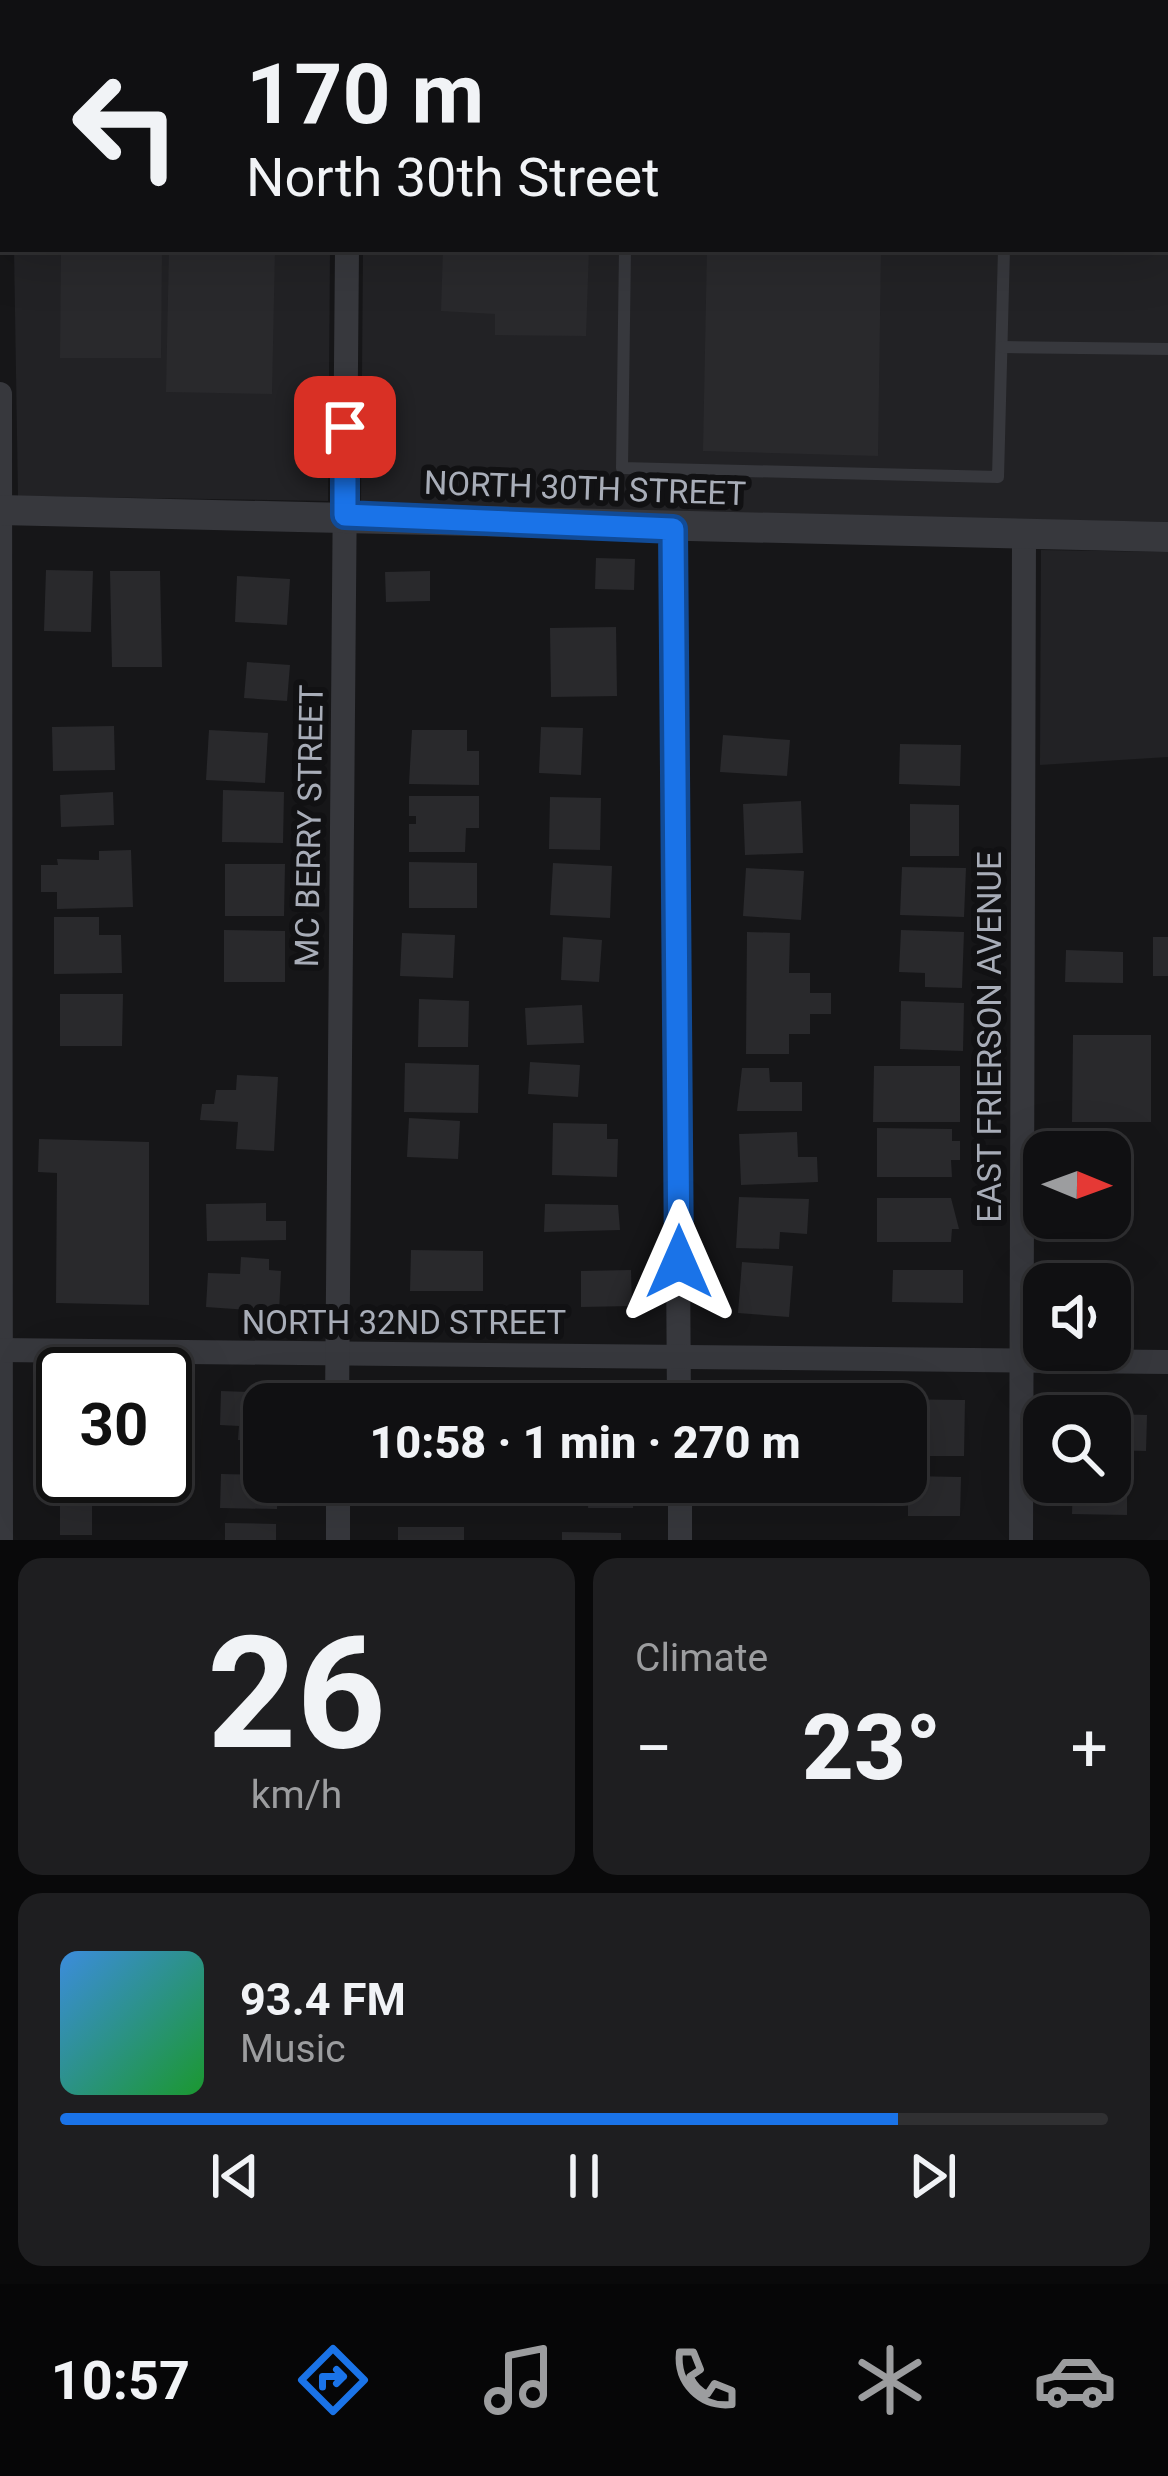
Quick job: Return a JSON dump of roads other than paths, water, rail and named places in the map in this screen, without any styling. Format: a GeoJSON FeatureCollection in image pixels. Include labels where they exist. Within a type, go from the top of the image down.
{"type":"FeatureCollection","features":[{"type":"Feature","properties":{"kind":"street","name":"MC BERRY STREET"},"geometry":{"type":"LineString","coordinates":[[337,1383],[347,252]]}},
{"type":"Feature","properties":{"kind":"street"},"geometry":{"type":"LineString","coordinates":[[0,394],[2,1540]]}},
{"type":"Feature","properties":{"kind":"street","name":"NORTH 30TH STREET"},"geometry":{"type":"LineString","coordinates":[[1,510],[1168,537]]}},
{"type":"Feature","properties":{"kind":"street"},"geometry":{"type":"LineString","coordinates":[[673,529],[680,1383]]}},
{"type":"Feature","properties":{"kind":"street","name":"EAST FRIERSON AVENUE"},"geometry":{"type":"LineString","coordinates":[[1021,1540],[1024,535]]}},
{"type":"Feature","properties":{"kind":"street","name":"NORTH 32ND STREET"},"geometry":{"type":"LineString","coordinates":[[2,1350],[337,1358],[680,1354],[1168,1363]]}},
{"type":"Feature","properties":{"kind":"street"},"geometry":{"type":"LineString","coordinates":[[338,1503],[338,1540]]}},
{"type":"Feature","properties":{"kind":"street"},"geometry":{"type":"LineString","coordinates":[[680,1503],[680,1540]]}},
{"type":"Feature","properties":{"kind":"lane"},"geometry":{"type":"LineString","coordinates":[[625,252],[622,467],[998,477],[1004,252]]}},
{"type":"Feature","properties":{"kind":"lane"},"geometry":{"type":"LineString","coordinates":[[1002,347],[1168,349]]}}]}
